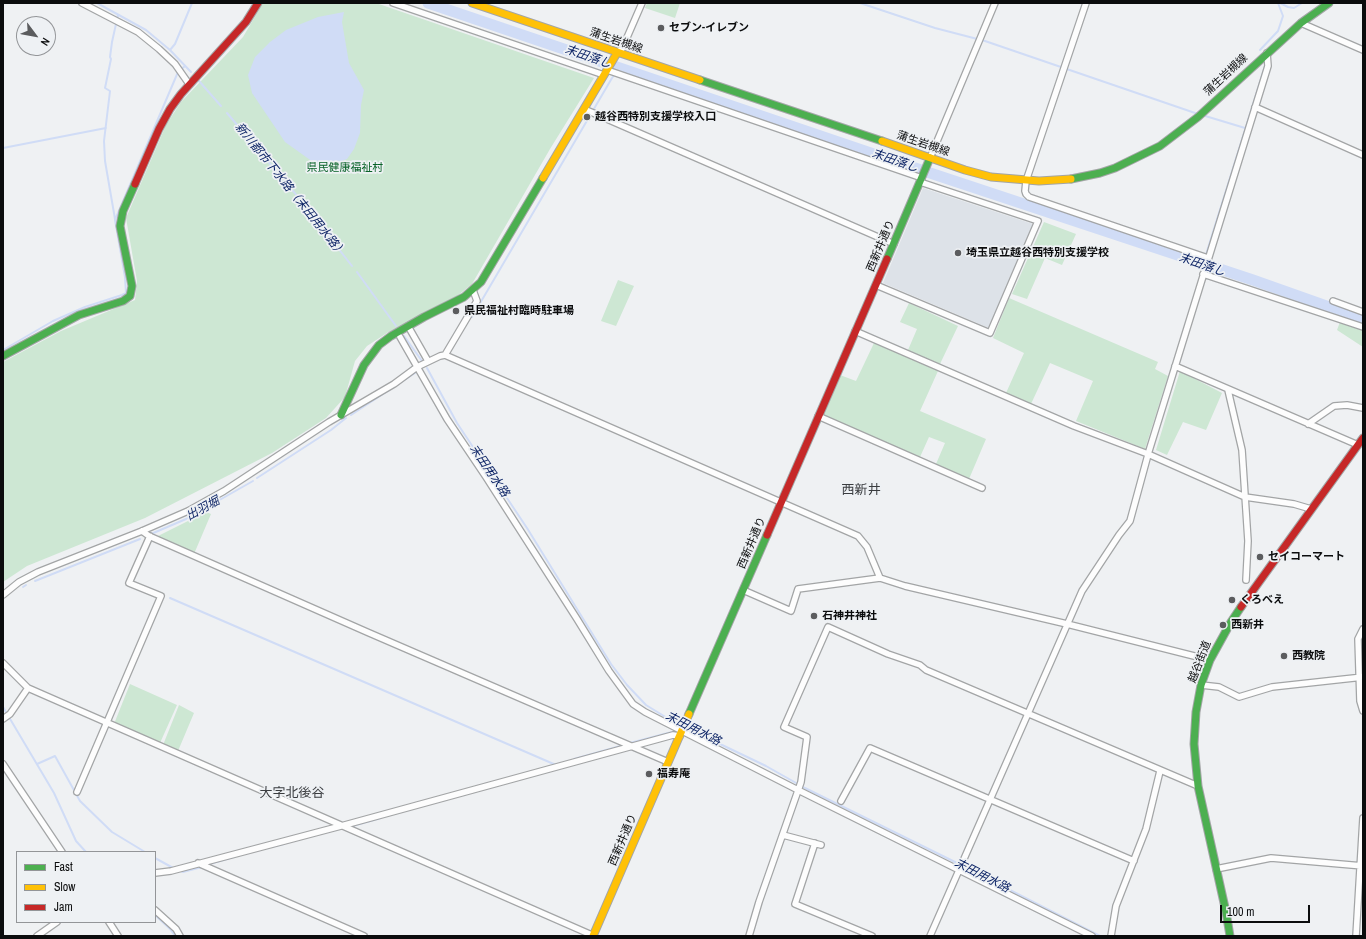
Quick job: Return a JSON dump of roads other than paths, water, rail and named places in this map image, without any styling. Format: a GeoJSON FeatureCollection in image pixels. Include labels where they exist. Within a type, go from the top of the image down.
{"type":"FeatureCollection","features":[{"type":"Feature","properties":{"kind":"street"},"geometry":{"type":"LineString","coordinates":[[82,3],[138,32],[176,64],[189,84]]}},
{"type":"Feature","properties":{"kind":"street"},"geometry":{"type":"LineString","coordinates":[[3,356],[53,328],[80,315],[123,301],[130,296],[132,286],[120,226],[123,211],[164,118],[175,101],[246,22],[258,3]]}},
{"type":"Feature","properties":{"kind":"street"},"geometry":{"type":"LineString","coordinates":[[393,3],[605,73],[1038,221],[990,333],[876,285]]}},
{"type":"Feature","properties":{"kind":"street","name":"蒲生岩槻線"},"geometry":{"type":"LineString","coordinates":[[472,3],[616,53],[845,128],[966,170],[991,177],[1026,181],[1064,180],[1100,173],[1115,168],[1145,154],[1166,142],[1198,116],[1301,23],[1329,3]]}},
{"type":"Feature","properties":{"kind":"street"},"geometry":{"type":"LineString","coordinates":[[341,415],[364,365],[379,345],[408,326],[464,297],[473,290],[488,272],[616,53],[622,50],[642,3]]}},
{"type":"Feature","properties":{"kind":"street"},"geometry":{"type":"LineString","coordinates":[[930,158],[995,3]]}},
{"type":"Feature","properties":{"kind":"street"},"geometry":{"type":"LineString","coordinates":[[1086,3],[1026,181],[1025,191],[1029,197],[1208,258]]}},
{"type":"Feature","properties":{"kind":"street"},"geometry":{"type":"LineString","coordinates":[[1301,23],[1363,50]]}},
{"type":"Feature","properties":{"kind":"street"},"geometry":{"type":"LineString","coordinates":[[930,936],[958,869],[991,800],[1082,591],[1130,521],[1148,454],[1268,66],[1267,53]]}},
{"type":"Feature","properties":{"kind":"street"},"geometry":{"type":"LineString","coordinates":[[1255,107],[1363,155]]}},
{"type":"Feature","properties":{"kind":"street"},"geometry":{"type":"LineString","coordinates":[[584,110],[894,244]]}},
{"type":"Feature","properties":{"kind":"street","name":"西新井通り"},"geometry":{"type":"LineString","coordinates":[[594,936],[930,158]]}},
{"type":"Feature","properties":{"kind":"street"},"geometry":{"type":"LineString","coordinates":[[1203,274],[1363,327]]}},
{"type":"Feature","properties":{"kind":"street"},"geometry":{"type":"LineString","coordinates":[[444,355],[477,302],[473,290]]}},
{"type":"Feature","properties":{"kind":"street"},"geometry":{"type":"LineString","coordinates":[[1333,302],[1363,312]]}},
{"type":"Feature","properties":{"kind":"street"},"geometry":{"type":"LineString","coordinates":[[408,326],[428,361]]}},
{"type":"Feature","properties":{"kind":"street"},"geometry":{"type":"LineString","coordinates":[[855,331],[1074,426],[1148,454],[1245,497],[1294,504],[1311,509]]}},
{"type":"Feature","properties":{"kind":"street"},"geometry":{"type":"LineString","coordinates":[[400,337],[447,419],[565,600],[609,671],[633,704],[681,733],[1092,936]]}},
{"type":"Feature","properties":{"kind":"street"},"geometry":{"type":"LineString","coordinates":[[3,595],[19,582],[38,572],[188,511],[224,491],[341,415],[378,394],[417,367],[444,355],[858,536],[867,547],[880,578]]}},
{"type":"Feature","properties":{"kind":"street"},"geometry":{"type":"LineString","coordinates":[[1175,366],[1358,445]]}},
{"type":"Feature","properties":{"kind":"street"},"geometry":{"type":"LineString","coordinates":[[1228,390],[1242,450],[1248,541],[1246,580]]}},
{"type":"Feature","properties":{"kind":"street"},"geometry":{"type":"LineString","coordinates":[[1308,424],[1334,406],[1347,405],[1363,408]]}},
{"type":"Feature","properties":{"kind":"street"},"geometry":{"type":"LineString","coordinates":[[818,416],[982,488]]}},
{"type":"Feature","properties":{"kind":"street","name":"越谷街道"},"geometry":{"type":"LineString","coordinates":[[1230,936],[1198,786],[1194,744],[1196,712],[1201,685],[1210,660],[1231,622],[1363,438]]}},
{"type":"Feature","properties":{"kind":"street"},"geometry":{"type":"LineString","coordinates":[[142,531],[150,536],[668,762]]}},
{"type":"Feature","properties":{"kind":"street"},"geometry":{"type":"LineString","coordinates":[[78,792],[161,596],[129,583],[150,536]]}},
{"type":"Feature","properties":{"kind":"street"},"geometry":{"type":"LineString","coordinates":[[743,590],[791,611],[798,589],[880,578],[905,586],[1067,624],[1210,660]]}},
{"type":"Feature","properties":{"kind":"street"},"geometry":{"type":"LineString","coordinates":[[749,936],[759,902],[801,782],[807,737],[784,727],[828,627],[888,654],[920,664],[926,670],[1198,786]]}},
{"type":"Feature","properties":{"kind":"street"},"geometry":{"type":"LineString","coordinates":[[1363,629],[1358,639],[1361,677],[1360,701],[1363,711]]}},
{"type":"Feature","properties":{"kind":"street"},"geometry":{"type":"LineString","coordinates":[[3,663],[28,688],[107,724],[594,936]]}},
{"type":"Feature","properties":{"kind":"street"},"geometry":{"type":"LineString","coordinates":[[1201,685],[1219,687],[1239,697],[1272,687],[1361,677]]}},
{"type":"Feature","properties":{"kind":"street"},"geometry":{"type":"LineString","coordinates":[[3,719],[10,714],[28,688]]}},
{"type":"Feature","properties":{"kind":"street"},"geometry":{"type":"LineString","coordinates":[[156,873],[171,871],[341,826],[681,733]]}},
{"type":"Feature","properties":{"kind":"street"},"geometry":{"type":"LineString","coordinates":[[841,801],[870,748],[1134,861]]}},
{"type":"Feature","properties":{"kind":"street"},"geometry":{"type":"LineString","coordinates":[[3,764],[61,851]]}},
{"type":"Feature","properties":{"kind":"street"},"geometry":{"type":"LineString","coordinates":[[1111,936],[1116,906],[1146,829],[1160,771]]}},
{"type":"Feature","properties":{"kind":"street"},"geometry":{"type":"LineString","coordinates":[[1356,936],[1363,818]]}},
{"type":"Feature","properties":{"kind":"street"},"geometry":{"type":"LineString","coordinates":[[783,835],[821,845]]}},
{"type":"Feature","properties":{"kind":"street"},"geometry":{"type":"LineString","coordinates":[[815,843],[796,904],[872,936]]}},
{"type":"Feature","properties":{"kind":"street"},"geometry":{"type":"LineString","coordinates":[[1216,869],[1271,858],[1361,866]]}},
{"type":"Feature","properties":{"kind":"street"},"geometry":{"type":"LineString","coordinates":[[198,863],[364,936]]}},
{"type":"Feature","properties":{"kind":"street"},"geometry":{"type":"LineString","coordinates":[[156,911],[176,929],[180,936]]}},
{"type":"Feature","properties":{"kind":"street"},"geometry":{"type":"LineString","coordinates":[[37,936],[56,923]]}},
{"type":"Feature","properties":{"kind":"street"},"geometry":{"type":"LineString","coordinates":[[110,923],[118,936]]}},
{"type":"Feature","properties":{"kind":"water"},"geometry":{"type":"Polygon","coordinates":[[[344,12],[342,22],[349,63],[364,90],[361,105],[360,133],[354,149],[347,159],[331,165],[313,162],[285,142],[252,93],[248,75],[255,57],[270,42],[286,30],[318,17],[344,12]]]}},
{"type":"Feature","properties":{"kind":"waterway","name":"新川都市下水路（末田用水路）"},"geometry":{"type":"LineString","coordinates":[[97,3],[146,30],[170,50],[191,72]]}},
{"type":"Feature","properties":{"kind":"waterway"},"geometry":{"type":"LineString","coordinates":[[170,50],[175,44],[192,3]]}},
{"type":"Feature","properties":{"kind":"waterway","name":"末田落し"},"geometry":{"type":"LineString","coordinates":[[428,3],[912,167],[1253,280],[1363,319]]}},
{"type":"Feature","properties":{"kind":"waterway"},"geometry":{"type":"LineString","coordinates":[[860,3],[935,28],[985,41],[1198,114]]}},
{"type":"Feature","properties":{"kind":"waterway"},"geometry":{"type":"LineString","coordinates":[[1260,50],[1278,31],[1283,16],[1278,3]]}},
{"type":"Feature","properties":{"kind":"waterway"},"geometry":{"type":"LineString","coordinates":[[1280,3],[1294,8],[1302,3]]}},
{"type":"Feature","properties":{"kind":"waterway"},"geometry":{"type":"LineString","coordinates":[[115,219],[105,161],[104,141],[110,91],[105,88],[118,15]]}},
{"type":"Feature","properties":{"kind":"waterway"},"geometry":{"type":"LineString","coordinates":[[3,350],[53,321],[85,307],[126,293],[125,277],[115,220],[178,72],[185,66]]}},
{"type":"Feature","properties":{"kind":"waterway"},"geometry":{"type":"LineString","coordinates":[[1203,264],[1265,66]]}},
{"type":"Feature","properties":{"kind":"waterway"},"geometry":{"type":"LineString","coordinates":[[472,317],[612,78],[620,67]]}},
{"type":"Feature","properties":{"kind":"waterway","name":"新川都市下水路（末田用水路）"},"geometry":{"type":"LineString","coordinates":[[199,81],[221,106]]}},
{"type":"Feature","properties":{"kind":"waterway","name":"新川都市下水路（末田用水路）"},"geometry":{"type":"LineString","coordinates":[[227,113],[294,192],[352,266]]}},
{"type":"Feature","properties":{"kind":"waterway"},"geometry":{"type":"LineString","coordinates":[[1202,115],[1245,128]]}},
{"type":"Feature","properties":{"kind":"waterway"},"geometry":{"type":"LineString","coordinates":[[3,148],[106,128]]}},
{"type":"Feature","properties":{"kind":"waterway","name":"新川都市下水路（末田用水路）"},"geometry":{"type":"LineString","coordinates":[[357,272],[396,326]]}},
{"type":"Feature","properties":{"kind":"waterway","name":"新川都市下水路（末田用水路）"},"geometry":{"type":"LineString","coordinates":[[404,336],[422,361]]}},
{"type":"Feature","properties":{"kind":"waterway","name":"末田用水路"},"geometry":{"type":"LineString","coordinates":[[427,368],[457,423],[527,528],[611,664],[627,685],[646,705],[672,721],[766,766],[805,788],[1100,936]]}},
{"type":"Feature","properties":{"kind":"waterway","name":"出羽堀"},"geometry":{"type":"LineString","coordinates":[[351,415],[415,373]]}},
{"type":"Feature","properties":{"kind":"waterway","name":"出羽堀"},"geometry":{"type":"LineString","coordinates":[[257,478],[331,430],[346,418]]}},
{"type":"Feature","properties":{"kind":"waterway","name":"出羽堀"},"geometry":{"type":"LineString","coordinates":[[151,534],[186,519],[253,481]]}},
{"type":"Feature","properties":{"kind":"waterway","name":"出羽堀"},"geometry":{"type":"LineString","coordinates":[[35,581],[140,539]]}},
{"type":"Feature","properties":{"kind":"waterway"},"geometry":{"type":"LineString","coordinates":[[170,598],[556,765]]}},
{"type":"Feature","properties":{"kind":"waterway"},"geometry":{"type":"LineString","coordinates":[[3,707],[54,793],[76,841],[85,851]]}},
{"type":"Feature","properties":{"kind":"waterway"},"geometry":{"type":"LineString","coordinates":[[630,743],[680,731]]}},
{"type":"Feature","properties":{"kind":"waterway"},"geometry":{"type":"LineString","coordinates":[[574,759],[624,745]]}},
{"type":"Feature","properties":{"kind":"waterway"},"geometry":{"type":"LineString","coordinates":[[37,764],[55,756],[80,801],[112,832],[143,851]]}},
{"type":"Feature","properties":{"kind":"waterway"},"geometry":{"type":"LineString","coordinates":[[349,827],[381,818]]}},
{"type":"Feature","properties":{"kind":"waterway"},"geometry":{"type":"LineString","coordinates":[[271,847],[284,844]]}},
{"type":"Feature","properties":{"kind":"waterway"},"geometry":{"type":"LineString","coordinates":[[206,865],[234,857]]}},
{"type":"Feature","properties":{"kind":"waterway"},"geometry":{"type":"LineString","coordinates":[[156,859],[175,869]]}},
{"type":"Feature","properties":{"kind":"waterway"},"geometry":{"type":"LineString","coordinates":[[179,870],[183,872],[202,867]]}},
{"type":"Feature","properties":{"kind":"waterway"},"geometry":{"type":"LineString","coordinates":[[156,916],[175,936]]}},
{"type":"Feature","properties":{"kind":"place","name":"セブン-イレブン"},"geometry":{"type":"Point","coordinates":[661,28]}},
{"type":"Feature","properties":{"kind":"place","name":"越谷西特別支援学校入口"},"geometry":{"type":"Point","coordinates":[587,117]}},
{"type":"Feature","properties":{"kind":"place","name":"埼玉県立越谷西特別支援学校"},"geometry":{"type":"Point","coordinates":[958,253]}},
{"type":"Feature","properties":{"kind":"place","name":"県民福祉村臨時駐車場"},"geometry":{"type":"Point","coordinates":[456,311]}},
{"type":"Feature","properties":{"kind":"place","name":"セイコーマート"},"geometry":{"type":"Point","coordinates":[1260,557]}},
{"type":"Feature","properties":{"kind":"place","name":"くろべえ"},"geometry":{"type":"Point","coordinates":[1232,600]}},
{"type":"Feature","properties":{"kind":"place","name":"石神井神社"},"geometry":{"type":"Point","coordinates":[814,616]}},
{"type":"Feature","properties":{"kind":"place","name":"西新井"},"geometry":{"type":"Point","coordinates":[1223,625]}},
{"type":"Feature","properties":{"kind":"place","name":"西教院"},"geometry":{"type":"Point","coordinates":[1284,656]}},
{"type":"Feature","properties":{"kind":"place","name":"福寿庵"},"geometry":{"type":"Point","coordinates":[649,774]}},
{"type":"Feature","properties":{"kind":"district","name":"西新井"},"geometry":{"type":"Point","coordinates":[861,491]}},
{"type":"Feature","properties":{"kind":"district","name":"大字北後谷"},"geometry":{"type":"Point","coordinates":[292,794]}},
{"type":"Feature","properties":{"kind":"park label","name":"県民健康福祉村"},"geometry":{"type":"Point","coordinates":[345,168]}}]}
